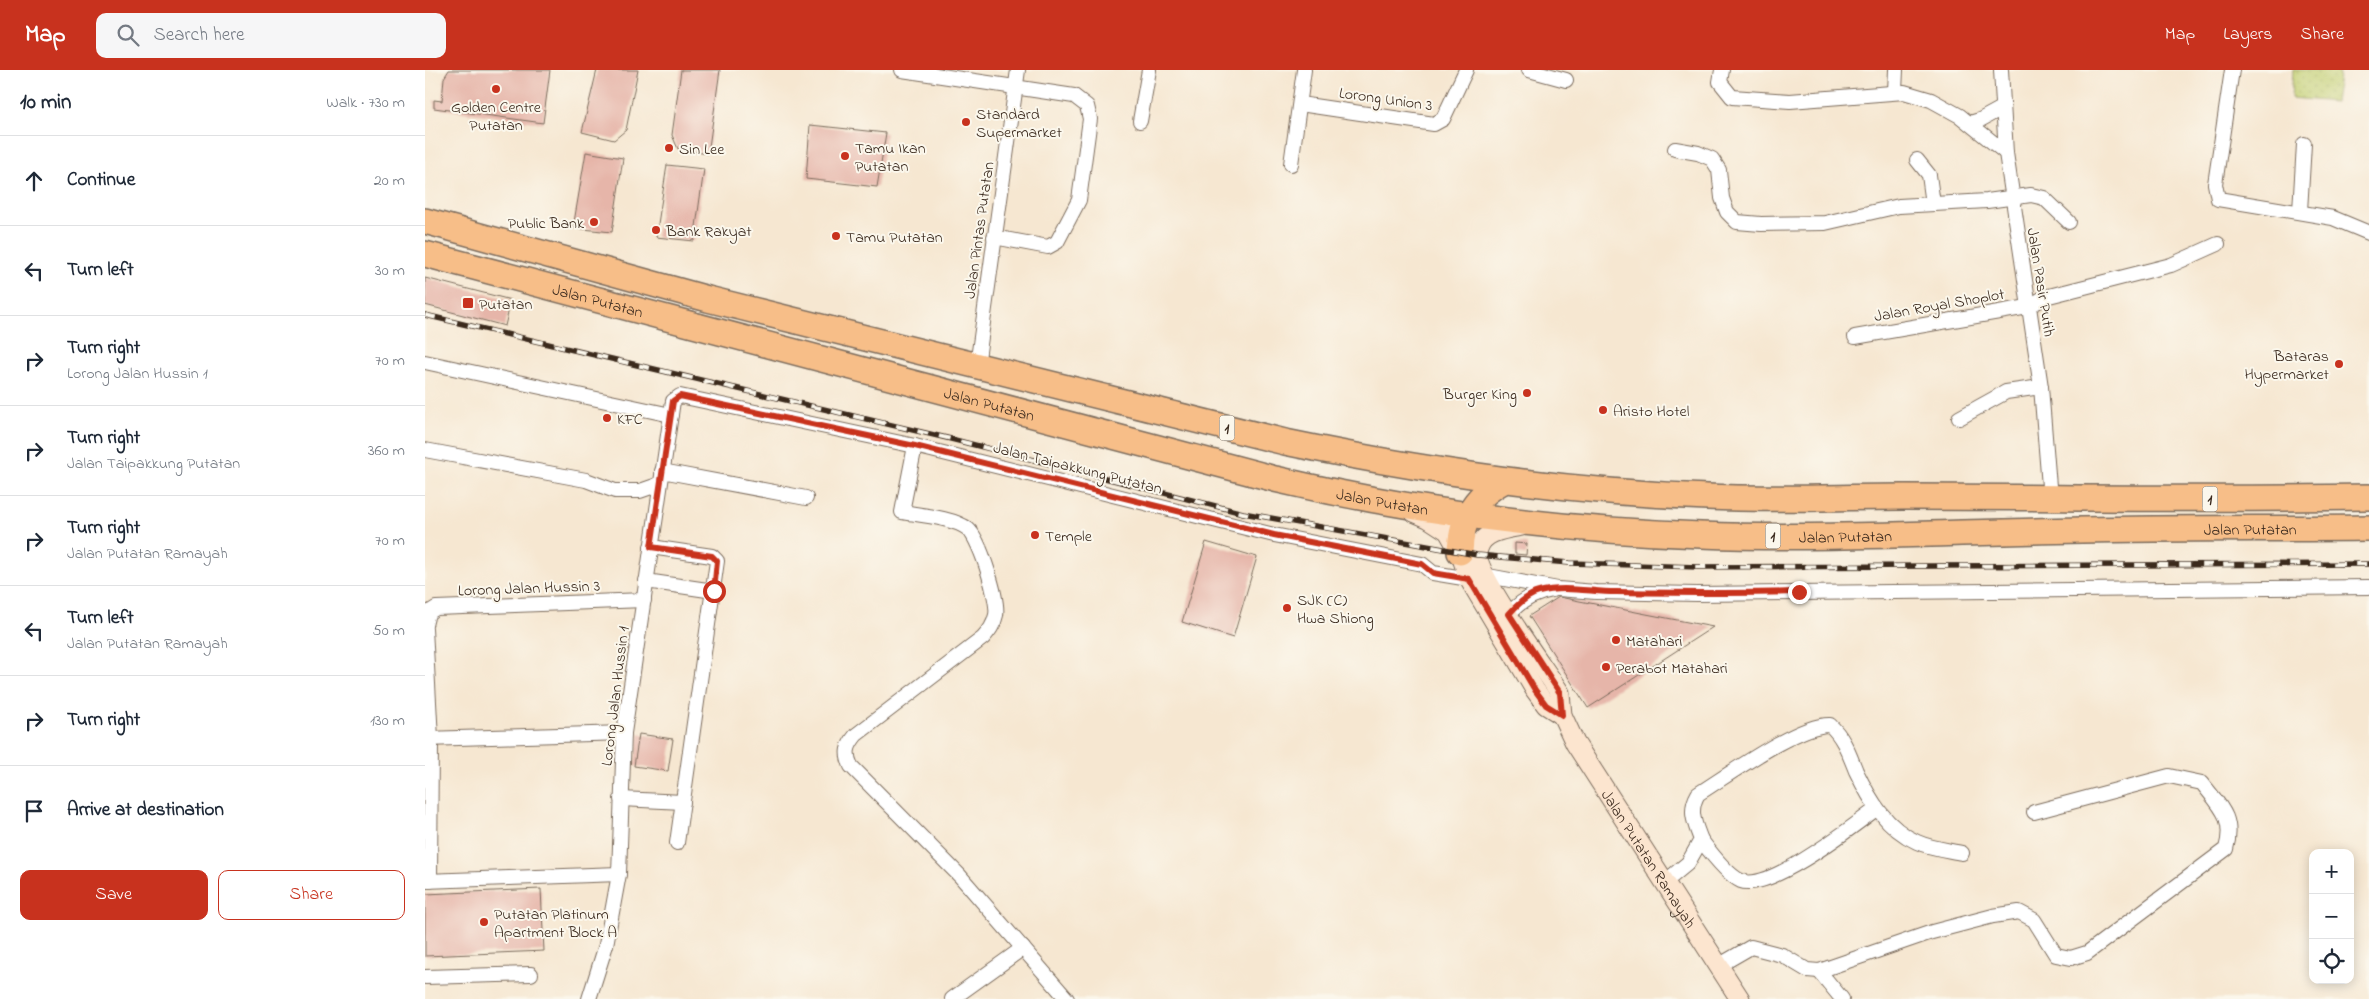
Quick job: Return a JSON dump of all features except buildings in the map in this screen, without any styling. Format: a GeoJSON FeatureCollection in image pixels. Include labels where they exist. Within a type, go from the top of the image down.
{"type":"FeatureCollection","features":[{"type":"Feature","properties":{"kind":"highway","name":"Jalan Putatan"},"geometry":{"type":"LineString","coordinates":[[425,221],[708,299],[1285,442],[1354,456],[1505,480],[1574,488],[1706,497],[1799,499],[1904,497],[2050,499],[2369,497]]}},
{"type":"Feature","properties":{"kind":"highway","name":"Jalan Putatan"},"geometry":{"type":"LineString","coordinates":[[425,254],[1247,471],[1349,496],[1536,524],[1702,535],[1904,535],[2080,530],[2369,528]]}},
{"type":"Feature","properties":{"kind":"highway"},"geometry":{"type":"LineString","coordinates":[[1349,496],[1356,489],[1361,478],[1361,468],[1354,456]]}},
{"type":"Feature","properties":{"kind":"highway"},"geometry":{"type":"LineString","coordinates":[[1460,552],[1467,514],[1491,487],[1505,480]]}},
{"type":"Feature","properties":{"kind":"highway"},"geometry":{"type":"LineString","coordinates":[[1904,497],[1904,535]]}},
{"type":"Feature","properties":{"kind":"highway"},"geometry":{"type":"LineString","coordinates":[[2050,499],[2080,530]]}},
{"type":"Feature","properties":{"kind":"main road","name":"Jalan Putatan Ramayah"},"geometry":{"type":"LineString","coordinates":[[1395,504],[1428,518],[1448,531],[1476,577],[1535,690],[1546,705],[1562,715]]}},
{"type":"Feature","properties":{"kind":"main road","name":"Jalan Putatan Ramayah"},"geometry":{"type":"LineString","coordinates":[[1536,524],[1502,530],[1491,534],[1481,541],[1477,551],[1476,577],[1509,614],[1560,693],[1562,715],[1575,743],[1740,999]]}},
{"type":"Feature","properties":{"kind":"street"},"geometry":{"type":"LineString","coordinates":[[903,70],[1074,96],[1087,106],[1090,119],[1079,200],[1057,242],[1048,247],[995,237]]}},
{"type":"Feature","properties":{"kind":"street","name":"Jalan Pintas Putatan"},"geometry":{"type":"LineString","coordinates":[[977,366],[1019,70]]}},
{"type":"Feature","properties":{"kind":"street"},"geometry":{"type":"LineString","coordinates":[[1140,122],[1149,70]]}},
{"type":"Feature","properties":{"kind":"street"},"geometry":{"type":"LineString","coordinates":[[1291,164],[1305,70]]}},
{"type":"Feature","properties":{"kind":"street","name":"Lorong Union 3"},"geometry":{"type":"LineString","coordinates":[[1299,104],[1434,124],[1443,119],[1466,70]]}},
{"type":"Feature","properties":{"kind":"street"},"geometry":{"type":"LineString","coordinates":[[1529,70],[1566,80]]}},
{"type":"Feature","properties":{"kind":"street"},"geometry":{"type":"LineString","coordinates":[[1722,70],[1720,82],[1732,97],[1790,101],[1895,91],[1904,92],[1931,100],[1970,123],[2006,153]]}},
{"type":"Feature","properties":{"kind":"street"},"geometry":{"type":"LineString","coordinates":[[1895,91],[1896,70]]}},
{"type":"Feature","properties":{"kind":"street","name":"Jalan Pasir Putih"},"geometry":{"type":"LineString","coordinates":[[2001,70],[2002,108],[2011,198],[2041,387],[2050,499]]}},
{"type":"Feature","properties":{"kind":"street"},"geometry":{"type":"LineString","coordinates":[[2232,70],[2215,184],[2218,199],[2300,211],[2333,218],[2369,233]]}},
{"type":"Feature","properties":{"kind":"street"},"geometry":{"type":"LineString","coordinates":[[1970,123],[1980,120],[2002,108]]}},
{"type":"Feature","properties":{"kind":"street"},"geometry":{"type":"LineString","coordinates":[[2300,211],[2305,144]]}},
{"type":"Feature","properties":{"kind":"street"},"geometry":{"type":"LineString","coordinates":[[1675,150],[1698,153],[1712,159],[1719,170],[1727,212],[1737,222],[1761,224],[1825,223],[1899,206],[1987,202],[2031,195],[2044,198],[2069,222]]}},
{"type":"Feature","properties":{"kind":"street"},"geometry":{"type":"LineString","coordinates":[[1917,160],[1929,175],[1933,204]]}},
{"type":"Feature","properties":{"kind":"street","name":"Jalan Royal Shoplot"},"geometry":{"type":"LineString","coordinates":[[1855,337],[2028,307],[2045,296],[2171,265],[2218,244]]}},
{"type":"Feature","properties":{"kind":"street"},"geometry":{"type":"LineString","coordinates":[[425,362],[671,415]]}},
{"type":"Feature","properties":{"kind":"street"},"geometry":{"type":"LineString","coordinates":[[1959,418],[2006,392],[2041,387]]}},
{"type":"Feature","properties":{"kind":"street","name":"Jalan Taipakkung Putatan"},"geometry":{"type":"LineString","coordinates":[[675,398],[680,396],[915,446],[1274,535],[1422,564],[1433,573],[1558,589]]}},
{"type":"Feature","properties":{"kind":"street","name":"Lorong Jalan Hussin 1"},"geometry":{"type":"LineString","coordinates":[[589,999],[606,945],[619,874],[624,733],[661,478],[675,398]]}},
{"type":"Feature","properties":{"kind":"street"},"geometry":{"type":"LineString","coordinates":[[915,446],[902,512],[960,524],[970,530],[976,540],[997,602],[996,615],[993,626],[983,638],[855,735],[848,745],[846,756],[851,766],[961,876],[1067,999]]}},
{"type":"Feature","properties":{"kind":"street"},"geometry":{"type":"LineString","coordinates":[[425,450],[586,480],[621,492],[640,491],[661,478],[806,498]]}},
{"type":"Feature","properties":{"kind":"street"},"geometry":{"type":"LineString","coordinates":[[651,547],[712,556],[717,561],[677,843]]}},
{"type":"Feature","properties":{"kind":"street"},"geometry":{"type":"LineString","coordinates":[[646,581],[714,591]]}},
{"type":"Feature","properties":{"kind":"street"},"geometry":{"type":"LineString","coordinates":[[1509,614],[1528,597],[1538,592],[1558,589],[1596,592],[1707,594],[2369,587]]}},
{"type":"Feature","properties":{"kind":"street","name":"Lorong Jalan Hussin 3"},"geometry":{"type":"LineString","coordinates":[[425,625],[428,613],[436,608],[644,600]]}},
{"type":"Feature","properties":{"kind":"street"},"geometry":{"type":"LineString","coordinates":[[425,628],[428,739],[428,881],[619,874]]}},
{"type":"Feature","properties":{"kind":"street"},"geometry":{"type":"LineString","coordinates":[[1876,809],[1775,877],[1752,883],[1740,881],[1701,840],[1693,819],[1693,803],[1698,794],[1781,743],[1821,725],[1830,725],[1841,735],[1867,795],[1876,809],[1897,830],[1918,843],[1962,853]]}},
{"type":"Feature","properties":{"kind":"street"},"geometry":{"type":"LineString","coordinates":[[428,739],[624,733]]}},
{"type":"Feature","properties":{"kind":"street"},"geometry":{"type":"LineString","coordinates":[[1718,966],[1751,947],[1782,955],[1807,970],[1819,971],[1932,932],[1993,916],[2019,912],[2034,920],[2056,955],[2071,958],[2087,953],[2226,849],[2230,835],[2228,817],[2202,783],[2169,776],[2034,812]]}},
{"type":"Feature","properties":{"kind":"street"},"geometry":{"type":"LineString","coordinates":[[621,798],[683,802]]}},
{"type":"Feature","properties":{"kind":"street"},"geometry":{"type":"LineString","coordinates":[[1665,882],[1688,863],[1701,840]]}},
{"type":"Feature","properties":{"kind":"street"},"geometry":{"type":"LineString","coordinates":[[952,999],[1023,948]]}},
{"type":"Feature","properties":{"kind":"street"},"geometry":{"type":"LineString","coordinates":[[1819,971],[1842,999]]}},
{"type":"Feature","properties":{"kind":"street"},"geometry":{"type":"LineString","coordinates":[[425,977],[531,974]]}},
{"type":"Feature","properties":{"kind":"green space"},"geometry":{"type":"Polygon","coordinates":[[[2293,70],[2340,70],[2335,102],[2291,98],[2293,70]]]}},
{"type":"Feature","properties":{"kind":"railway"},"geometry":{"type":"LineString","coordinates":[[425,315],[951,439],[1243,513],[1477,555],[1569,563],[1698,567],[2369,564]]}},
{"type":"Feature","properties":{"kind":"place","name":"Golden Centre Putatan"},"geometry":{"type":"Point","coordinates":[496,89]}},
{"type":"Feature","properties":{"kind":"place","name":"Standard Supermarket"},"geometry":{"type":"Point","coordinates":[966,122]}},
{"type":"Feature","properties":{"kind":"place","name":"Sin Lee"},"geometry":{"type":"Point","coordinates":[669,148]}},
{"type":"Feature","properties":{"kind":"place","name":"Tamu Ikan Putatan"},"geometry":{"type":"Point","coordinates":[845,156]}},
{"type":"Feature","properties":{"kind":"place","name":"Public Bank"},"geometry":{"type":"Point","coordinates":[594,222]}},
{"type":"Feature","properties":{"kind":"place","name":"Bank Rakyat"},"geometry":{"type":"Point","coordinates":[656,230]}},
{"type":"Feature","properties":{"kind":"place","name":"Tamu Putatan"},"geometry":{"type":"Point","coordinates":[836,236]}},
{"type":"Feature","properties":{"kind":"place","name":"Putatan"},"geometry":{"type":"Point","coordinates":[468,303]}},
{"type":"Feature","properties":{"kind":"place","name":"Bataras Hypermarket"},"geometry":{"type":"Point","coordinates":[2339,364]}},
{"type":"Feature","properties":{"kind":"place","name":"Burger King"},"geometry":{"type":"Point","coordinates":[1527,393]}},
{"type":"Feature","properties":{"kind":"place","name":"Aristo Hotel"},"geometry":{"type":"Point","coordinates":[1603,410]}},
{"type":"Feature","properties":{"kind":"place","name":"KFC"},"geometry":{"type":"Point","coordinates":[607,418]}},
{"type":"Feature","properties":{"kind":"place","name":"Temple"},"geometry":{"type":"Point","coordinates":[1035,535]}},
{"type":"Feature","properties":{"kind":"place","name":"SJK (C) Hwa Shiong"},"geometry":{"type":"Point","coordinates":[1287,608]}},
{"type":"Feature","properties":{"kind":"place","name":"Matahari"},"geometry":{"type":"Point","coordinates":[1616,640]}},
{"type":"Feature","properties":{"kind":"place","name":"Perabot Matahari"},"geometry":{"type":"Point","coordinates":[1606,667]}},
{"type":"Feature","properties":{"kind":"place","name":"Putatan Platinum Apartment Block A"},"geometry":{"type":"Point","coordinates":[484,922]}},
{"type":"Feature","properties":{"kind":"route"},"geometry":{"type":"LineString","coordinates":[[714,591],[717,561],[712,556],[651,547],[673,401],[680,396],[915,446],[1274,535],[1422,564],[1433,573],[1469,579],[1535,690],[1546,705],[1562,715],[1560,693],[1509,614],[1528,597],[1538,592],[1558,589],[1596,592],[1697,594],[1799,592]]}}]}
